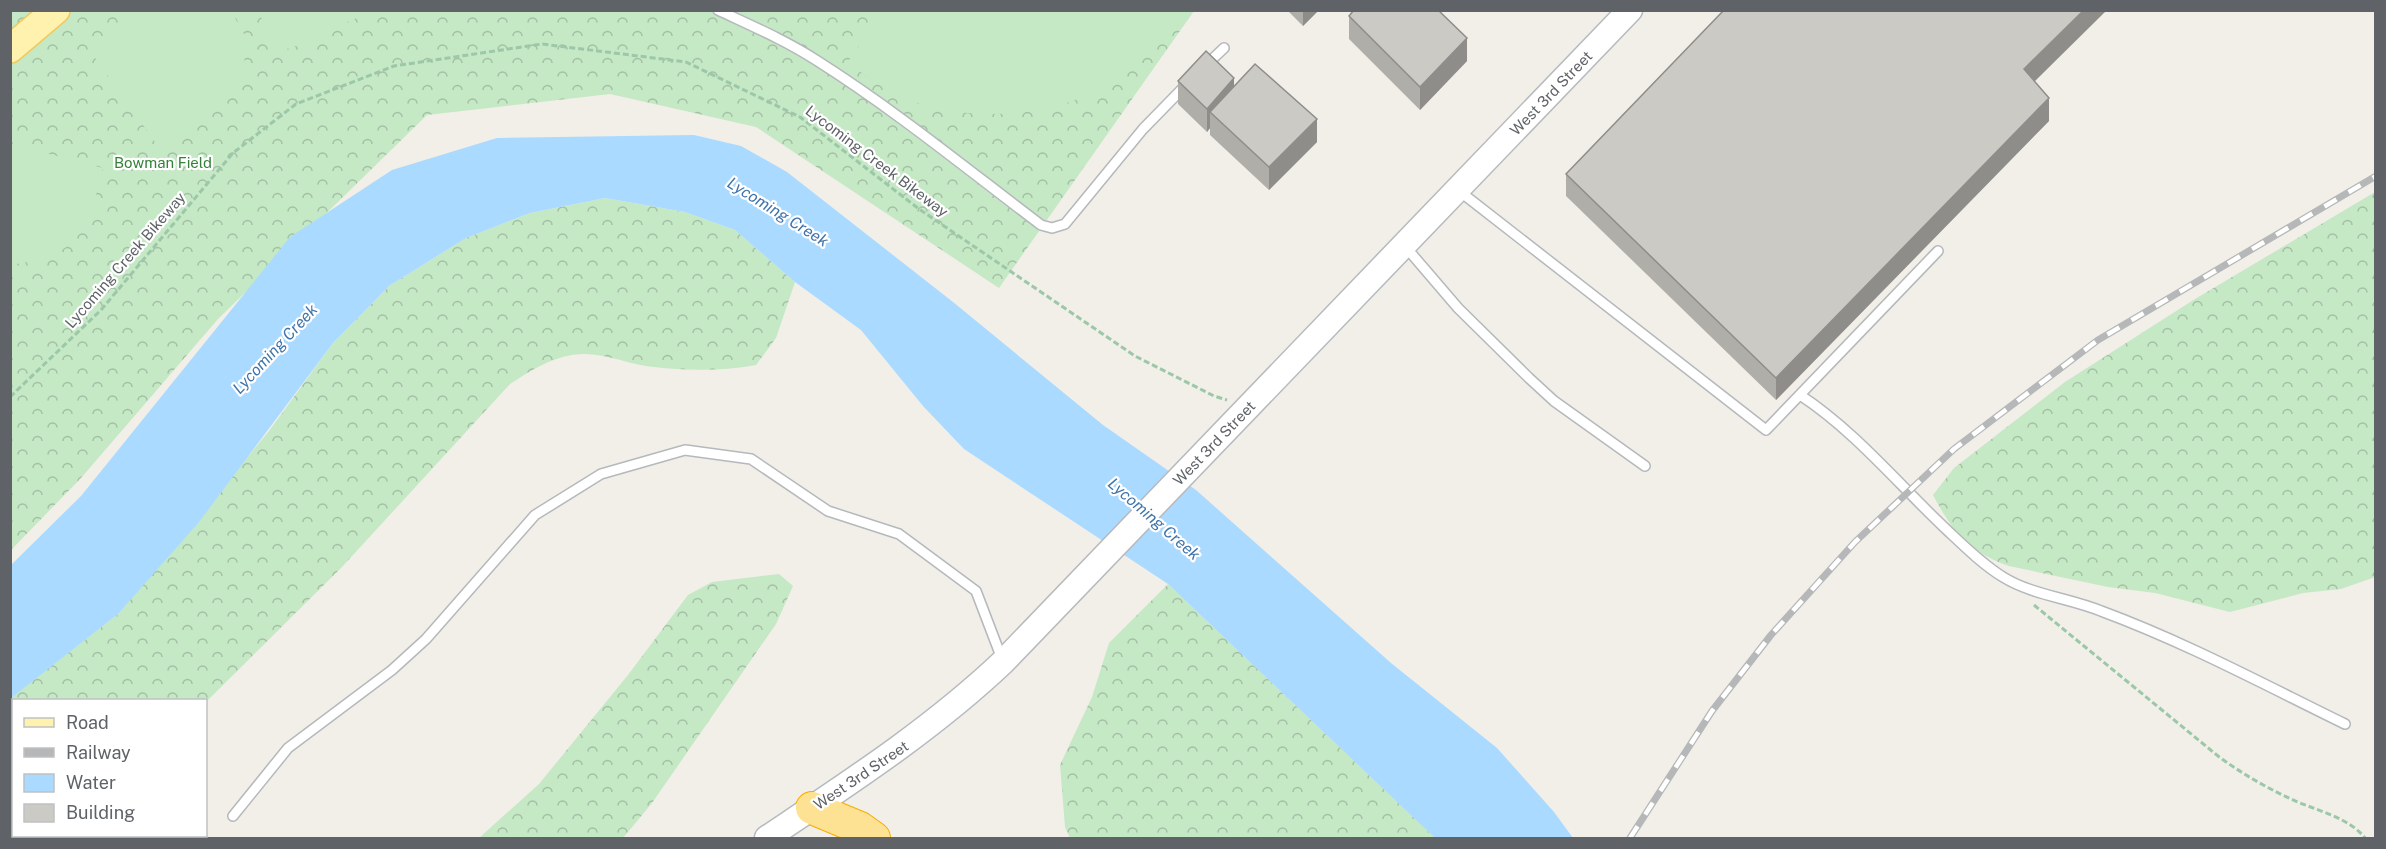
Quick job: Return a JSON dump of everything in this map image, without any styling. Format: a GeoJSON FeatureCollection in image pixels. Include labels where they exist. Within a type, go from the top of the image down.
{"type":"FeatureCollection","features":[{"type":"Feature","properties":{"kind":"highway"},"geometry":{"type":"LineString","coordinates":[[812,808],[841,838]]}},
{"type":"Feature","properties":{"kind":"highway"},"geometry":{"type":"LineString","coordinates":[[812,808],[860,828],[874,838]]}},
{"type":"Feature","properties":{"kind":"main road"},"geometry":{"type":"LineString","coordinates":[[10,49],[56,10]]}},
{"type":"Feature","properties":{"kind":"main road","name":"West 3rd Street"},"geometry":{"type":"LineString","coordinates":[[767,838],[924,730],[953,708],[1003,662],[1629,10]]}},
{"type":"Feature","properties":{"kind":"lane"},"geometry":{"type":"LineString","coordinates":[[718,10],[773,36],[815,60],[920,133],[1041,225],[1052,228],[1065,224],[1143,129],[1191,80]]}},
{"type":"Feature","properties":{"kind":"lane"},"geometry":{"type":"LineString","coordinates":[[1199,72],[1224,48]]}},
{"type":"Feature","properties":{"kind":"lane"},"geometry":{"type":"LineString","coordinates":[[1458,190],[1766,430],[1938,251]]}},
{"type":"Feature","properties":{"kind":"lane"},"geometry":{"type":"LineString","coordinates":[[1404,245],[1458,308],[1554,401],[1645,466]]}},
{"type":"Feature","properties":{"kind":"lane"},"geometry":{"type":"LineString","coordinates":[[1800,395],[1829,414],[1970,552],[2001,576],[2018,585],[2101,610],[2217,661],[2344,724]]}},
{"type":"Feature","properties":{"kind":"lane"},"geometry":{"type":"LineString","coordinates":[[233,816],[288,748],[393,670],[426,639],[535,516],[600,474],[686,450],[751,459],[828,511],[899,534],[976,591],[1003,662]]}},
{"type":"Feature","properties":{"kind":"path","name":"Lycoming Creek Bikeway"},"geometry":{"type":"LineString","coordinates":[[10,397],[101,310],[233,153],[296,104],[394,66],[543,44],[686,62],[800,117],[919,208],[1135,356],[1214,396],[1249,407]]}},
{"type":"Feature","properties":{"kind":"path"},"geometry":{"type":"LineString","coordinates":[[2018,585],[2039,611],[2218,756],[2247,777],[2292,800],[2345,822],[2360,831],[2365,838]]}},
{"type":"Feature","properties":{"kind":"green space"},"geometry":{"type":"Polygon","coordinates":[[[372,10],[289,49],[274,44],[258,11],[372,10]]]}},
{"type":"Feature","properties":{"kind":"green space","name":"Bowman Field"},"geometry":{"type":"Polygon","coordinates":[[[11,11],[1194,11],[999,288],[756,127],[610,94],[427,115],[218,319],[81,478],[11,550],[11,11]]]}},
{"type":"Feature","properties":{"kind":"green space"},"geometry":{"type":"Polygon","coordinates":[[[149,11],[231,11],[248,41],[239,88],[165,156],[91,52],[149,11]]]}},
{"type":"Feature","properties":{"kind":"green space"},"geometry":{"type":"Polygon","coordinates":[[[883,11],[1182,11],[1145,54],[1101,90],[1054,107],[1009,114],[986,114],[940,109],[918,103],[891,92],[847,63],[883,11]]]}},
{"type":"Feature","properties":{"kind":"green space"},"geometry":{"type":"Polygon","coordinates":[[[11,144],[103,168],[92,210],[65,248],[21,264],[11,263],[11,144]]]}},
{"type":"Feature","properties":{"kind":"green space"},"geometry":{"type":"Polygon","coordinates":[[[2375,192],[2375,577],[2341,589],[2303,593],[2230,612],[2155,593],[2108,587],[2009,566],[1972,547],[1955,530],[1933,495],[1954,468],[2065,382],[2195,299],[2375,192]]]}},
{"type":"Feature","properties":{"kind":"green space"},"geometry":{"type":"Polygon","coordinates":[[[605,198],[685,212],[735,230],[795,282],[776,338],[756,365],[705,370],[680,369],[644,366],[593,354],[582,354],[555,359],[510,384],[341,568],[207,701],[207,699],[12,699],[11,818],[10,698],[118,614],[269,431],[333,343],[389,286],[466,238],[530,213],[605,198]]]}},
{"type":"Feature","properties":{"kind":"green space"},"geometry":{"type":"Polygon","coordinates":[[[779,574],[793,586],[776,624],[652,803],[623,838],[479,838],[539,784],[628,675],[688,595],[712,582],[779,574]]]}},
{"type":"Feature","properties":{"kind":"green space"},"geometry":{"type":"Polygon","coordinates":[[[1168,584],[1435,838],[1070,838],[1065,827],[1060,765],[1092,697],[1109,643],[1168,584]]]}},
{"type":"Feature","properties":{"kind":"water","name":"Lycoming Creek"},"geometry":{"type":"Polygon","coordinates":[[[694,135],[741,146],[787,172],[953,302],[1103,425],[1196,490],[1391,663],[1497,748],[1554,812],[1573,838],[1435,838],[1168,584],[964,449],[923,406],[861,330],[795,282],[735,230],[685,212],[605,198],[530,213],[466,238],[389,286],[333,343],[199,522],[118,614],[11,698],[11,565],[81,496],[290,237],[392,170],[497,138],[694,135]]]}},
{"type":"Feature","properties":{"kind":"building"},"geometry":{"type":"Polygon","coordinates":[[[1354,10],[1438,10],[1467,38],[1420,87],[1349,16],[1354,10]]]}},
{"type":"Feature","properties":{"kind":"building"},"geometry":{"type":"Polygon","coordinates":[[[1724,10],[2084,10],[2024,69],[2049,98],[1776,378],[1566,174],[1724,10]]]}},
{"type":"Feature","properties":{"kind":"building"},"geometry":{"type":"Polygon","coordinates":[[[1206,51],[1234,78],[1207,109],[1178,81],[1206,51]]]}},
{"type":"Feature","properties":{"kind":"building"},"geometry":{"type":"Polygon","coordinates":[[[1255,64],[1317,119],[1269,167],[1210,112],[1255,64]]]}},
{"type":"Feature","properties":{"kind":"railway"},"geometry":{"type":"LineString","coordinates":[[1630,838],[1712,711],[1771,635],[1855,542],[1954,449],[2098,340],[2376,176]]}}]}
